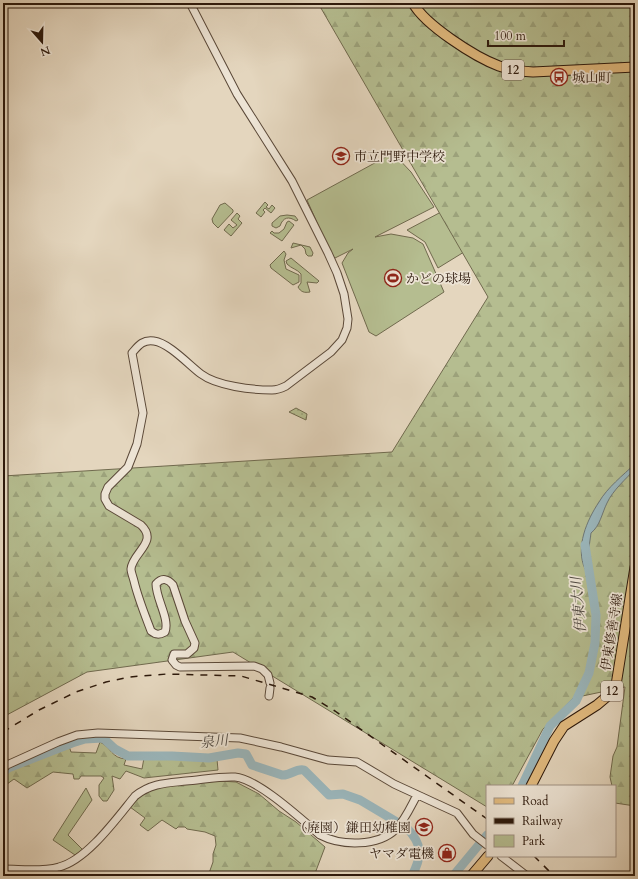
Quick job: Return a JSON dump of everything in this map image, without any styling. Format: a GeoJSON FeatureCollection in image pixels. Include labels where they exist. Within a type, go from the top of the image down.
{"type":"FeatureCollection","features":[{"type":"Feature","properties":{"kind":"main road","name":"12"},"geometry":{"type":"LineString","coordinates":[[413,3],[427,20],[448,37],[487,61],[500,67],[516,71],[533,72],[635,67]]}},
{"type":"Feature","properties":{"kind":"main road","name":"伊東修善寺線"},"geometry":{"type":"LineString","coordinates":[[532,785],[554,741],[564,726],[597,705],[610,694],[616,685],[635,567]]}},
{"type":"Feature","properties":{"kind":"main road"},"geometry":{"type":"LineString","coordinates":[[471,876],[487,857]]}},
{"type":"Feature","properties":{"kind":"street"},"geometry":{"type":"LineString","coordinates":[[190,3],[237,94],[292,181],[328,253],[344,294],[348,319],[347,328],[342,340],[331,352],[286,386],[272,390],[243,388],[215,382],[202,375],[160,342],[147,340],[141,343],[132,353],[143,413],[137,444],[128,467],[108,487],[105,494],[105,499],[109,506],[141,525],[147,534],[146,542],[137,555],[131,569],[138,596],[151,631],[156,635],[165,632],[167,626],[158,598],[156,584],[158,581],[166,579],[173,585],[195,643],[194,648],[187,654],[174,654],[172,660],[176,665],[180,667],[254,666],[262,669],[268,675],[270,686],[269,696]]}},
{"type":"Feature","properties":{"kind":"street"},"geometry":{"type":"LineString","coordinates":[[3,769],[7,765],[77,735],[98,734],[240,738],[281,747],[328,760],[357,762],[394,784],[457,813],[473,834],[486,844]]}},
{"type":"Feature","properties":{"kind":"street"},"geometry":{"type":"LineString","coordinates":[[3,869],[48,869],[66,865],[89,848],[135,796],[144,789],[166,784],[235,777],[247,780],[262,789],[327,839],[353,842],[370,841],[383,837],[392,832],[402,822],[417,795]]}},
{"type":"Feature","properties":{"kind":"street"},"geometry":{"type":"LineString","coordinates":[[502,857],[523,875]]}},
{"type":"Feature","properties":{"kind":"green space"},"geometry":{"type":"Polygon","coordinates":[[[318,3],[635,3],[635,806],[616,803],[616,785],[612,785],[610,777],[613,756],[617,747],[625,687],[573,698],[543,729],[513,785],[486,785],[486,806],[233,652],[87,672],[3,717],[3,476],[392,452],[488,297],[318,3]]]}},
{"type":"Feature","properties":{"kind":"green space"},"geometry":{"type":"Polygon","coordinates":[[[393,153],[411,172],[434,207],[375,237],[391,234],[413,238],[423,244],[444,292],[376,336],[369,332],[342,263],[348,253],[353,249],[333,259],[307,200],[393,153]]]}},
{"type":"Feature","properties":{"kind":"green space"},"geometry":{"type":"Polygon","coordinates":[[[265,202],[268,205],[266,207],[269,209],[272,205],[275,208],[271,213],[265,208],[263,210],[265,212],[261,217],[256,213],[265,202]]]}},
{"type":"Feature","properties":{"kind":"green space"},"geometry":{"type":"Polygon","coordinates":[[[225,203],[233,210],[233,212],[218,228],[213,223],[212,219],[220,205],[225,203]]]}},
{"type":"Feature","properties":{"kind":"green space"},"geometry":{"type":"Polygon","coordinates":[[[441,212],[464,252],[438,268],[425,242],[407,230],[441,212]]]}},
{"type":"Feature","properties":{"kind":"green space"},"geometry":{"type":"Polygon","coordinates":[[[237,213],[240,216],[238,219],[242,223],[231,236],[224,230],[229,224],[233,228],[237,225],[231,220],[237,213]]]}},
{"type":"Feature","properties":{"kind":"green space"},"geometry":{"type":"Polygon","coordinates":[[[280,216],[295,216],[298,220],[296,221],[291,218],[286,218],[280,226],[276,228],[272,226],[272,223],[280,216]]]}},
{"type":"Feature","properties":{"kind":"green space"},"geometry":{"type":"Polygon","coordinates":[[[289,221],[294,225],[282,241],[270,233],[272,231],[274,233],[279,233],[284,229],[289,221]]]}},
{"type":"Feature","properties":{"kind":"green space"},"geometry":{"type":"Polygon","coordinates":[[[293,243],[310,247],[313,253],[312,256],[308,256],[306,254],[305,249],[301,245],[291,248],[293,243]]]}},
{"type":"Feature","properties":{"kind":"green space"},"geometry":{"type":"Polygon","coordinates":[[[284,251],[286,254],[284,260],[286,269],[299,275],[299,282],[293,285],[271,268],[270,265],[284,251]]]}},
{"type":"Feature","properties":{"kind":"green space"},"geometry":{"type":"Polygon","coordinates":[[[291,258],[319,281],[317,283],[307,282],[310,292],[303,292],[298,287],[301,283],[301,274],[287,264],[286,261],[291,258]]]}},
{"type":"Feature","properties":{"kind":"green space"},"geometry":{"type":"Polygon","coordinates":[[[296,408],[307,414],[306,420],[289,412],[296,408]]]}},
{"type":"Feature","properties":{"kind":"green space"},"geometry":{"type":"Polygon","coordinates":[[[100,742],[117,757],[126,759],[124,765],[142,769],[144,758],[217,759],[218,770],[144,778],[126,771],[120,779],[112,776],[114,790],[107,801],[103,801],[99,796],[99,785],[104,778],[101,776],[81,776],[79,779],[74,779],[73,774],[53,772],[27,788],[14,779],[3,787],[3,775],[8,770],[69,746],[71,752],[96,753],[100,742]]]}},
{"type":"Feature","properties":{"kind":"green space"},"geometry":{"type":"Polygon","coordinates":[[[220,781],[236,782],[259,794],[279,811],[296,822],[325,847],[314,876],[208,876],[213,862],[213,854],[216,845],[215,836],[205,832],[187,829],[185,827],[178,827],[176,829],[162,820],[148,831],[140,825],[145,818],[130,807],[140,797],[151,790],[180,784],[220,781]]]}},
{"type":"Feature","properties":{"kind":"green space"},"geometry":{"type":"Polygon","coordinates":[[[86,788],[92,800],[68,835],[83,850],[75,855],[53,840],[86,788]]]}},
{"type":"Feature","properties":{"kind":"water"},"geometry":{"type":"Polygon","coordinates":[[[635,464],[635,469],[616,489],[610,498],[599,523],[591,533],[587,562],[593,578],[585,569],[582,561],[582,543],[587,525],[602,497],[635,464]]]}},
{"type":"Feature","properties":{"kind":"waterway","name":"伊東大川"},"geometry":{"type":"LineString","coordinates":[[522,785],[550,726],[576,701],[589,673],[595,643],[596,615],[585,545]]}},
{"type":"Feature","properties":{"kind":"waterway","name":"泉川"},"geometry":{"type":"LineString","coordinates":[[3,773],[8,768],[85,739],[103,738],[115,749],[128,756],[209,758],[238,753],[246,754],[252,765],[282,775],[298,770],[304,770],[329,795],[343,794],[360,800],[407,828],[416,840],[419,851],[418,862],[412,876]]}},
{"type":"Feature","properties":{"kind":"waterway","name":"伊東大川"},"geometry":{"type":"LineString","coordinates":[[453,876],[486,836]]}},
{"type":"Feature","properties":{"kind":"railway"},"geometry":{"type":"LineString","coordinates":[[3,732],[39,710],[76,692],[106,682],[129,677],[167,674],[241,676],[312,697],[335,711],[486,818]]}},
{"type":"Feature","properties":{"kind":"railway"},"geometry":{"type":"LineString","coordinates":[[535,857],[554,876]]}},
{"type":"Feature","properties":{"kind":"place","name":"城山町"},"geometry":{"type":"Point","coordinates":[559,77]}},
{"type":"Feature","properties":{"kind":"place","name":"市立門野中学校"},"geometry":{"type":"Point","coordinates":[341,156]}},
{"type":"Feature","properties":{"kind":"place","name":"かどの球場"},"geometry":{"type":"Point","coordinates":[393,278]}},
{"type":"Feature","properties":{"kind":"place","name":"（廃園）鎌田幼稚園"},"geometry":{"type":"Point","coordinates":[424,827]}},
{"type":"Feature","properties":{"kind":"place","name":"ヤマダ電機"},"geometry":{"type":"Point","coordinates":[447,853]}}]}
